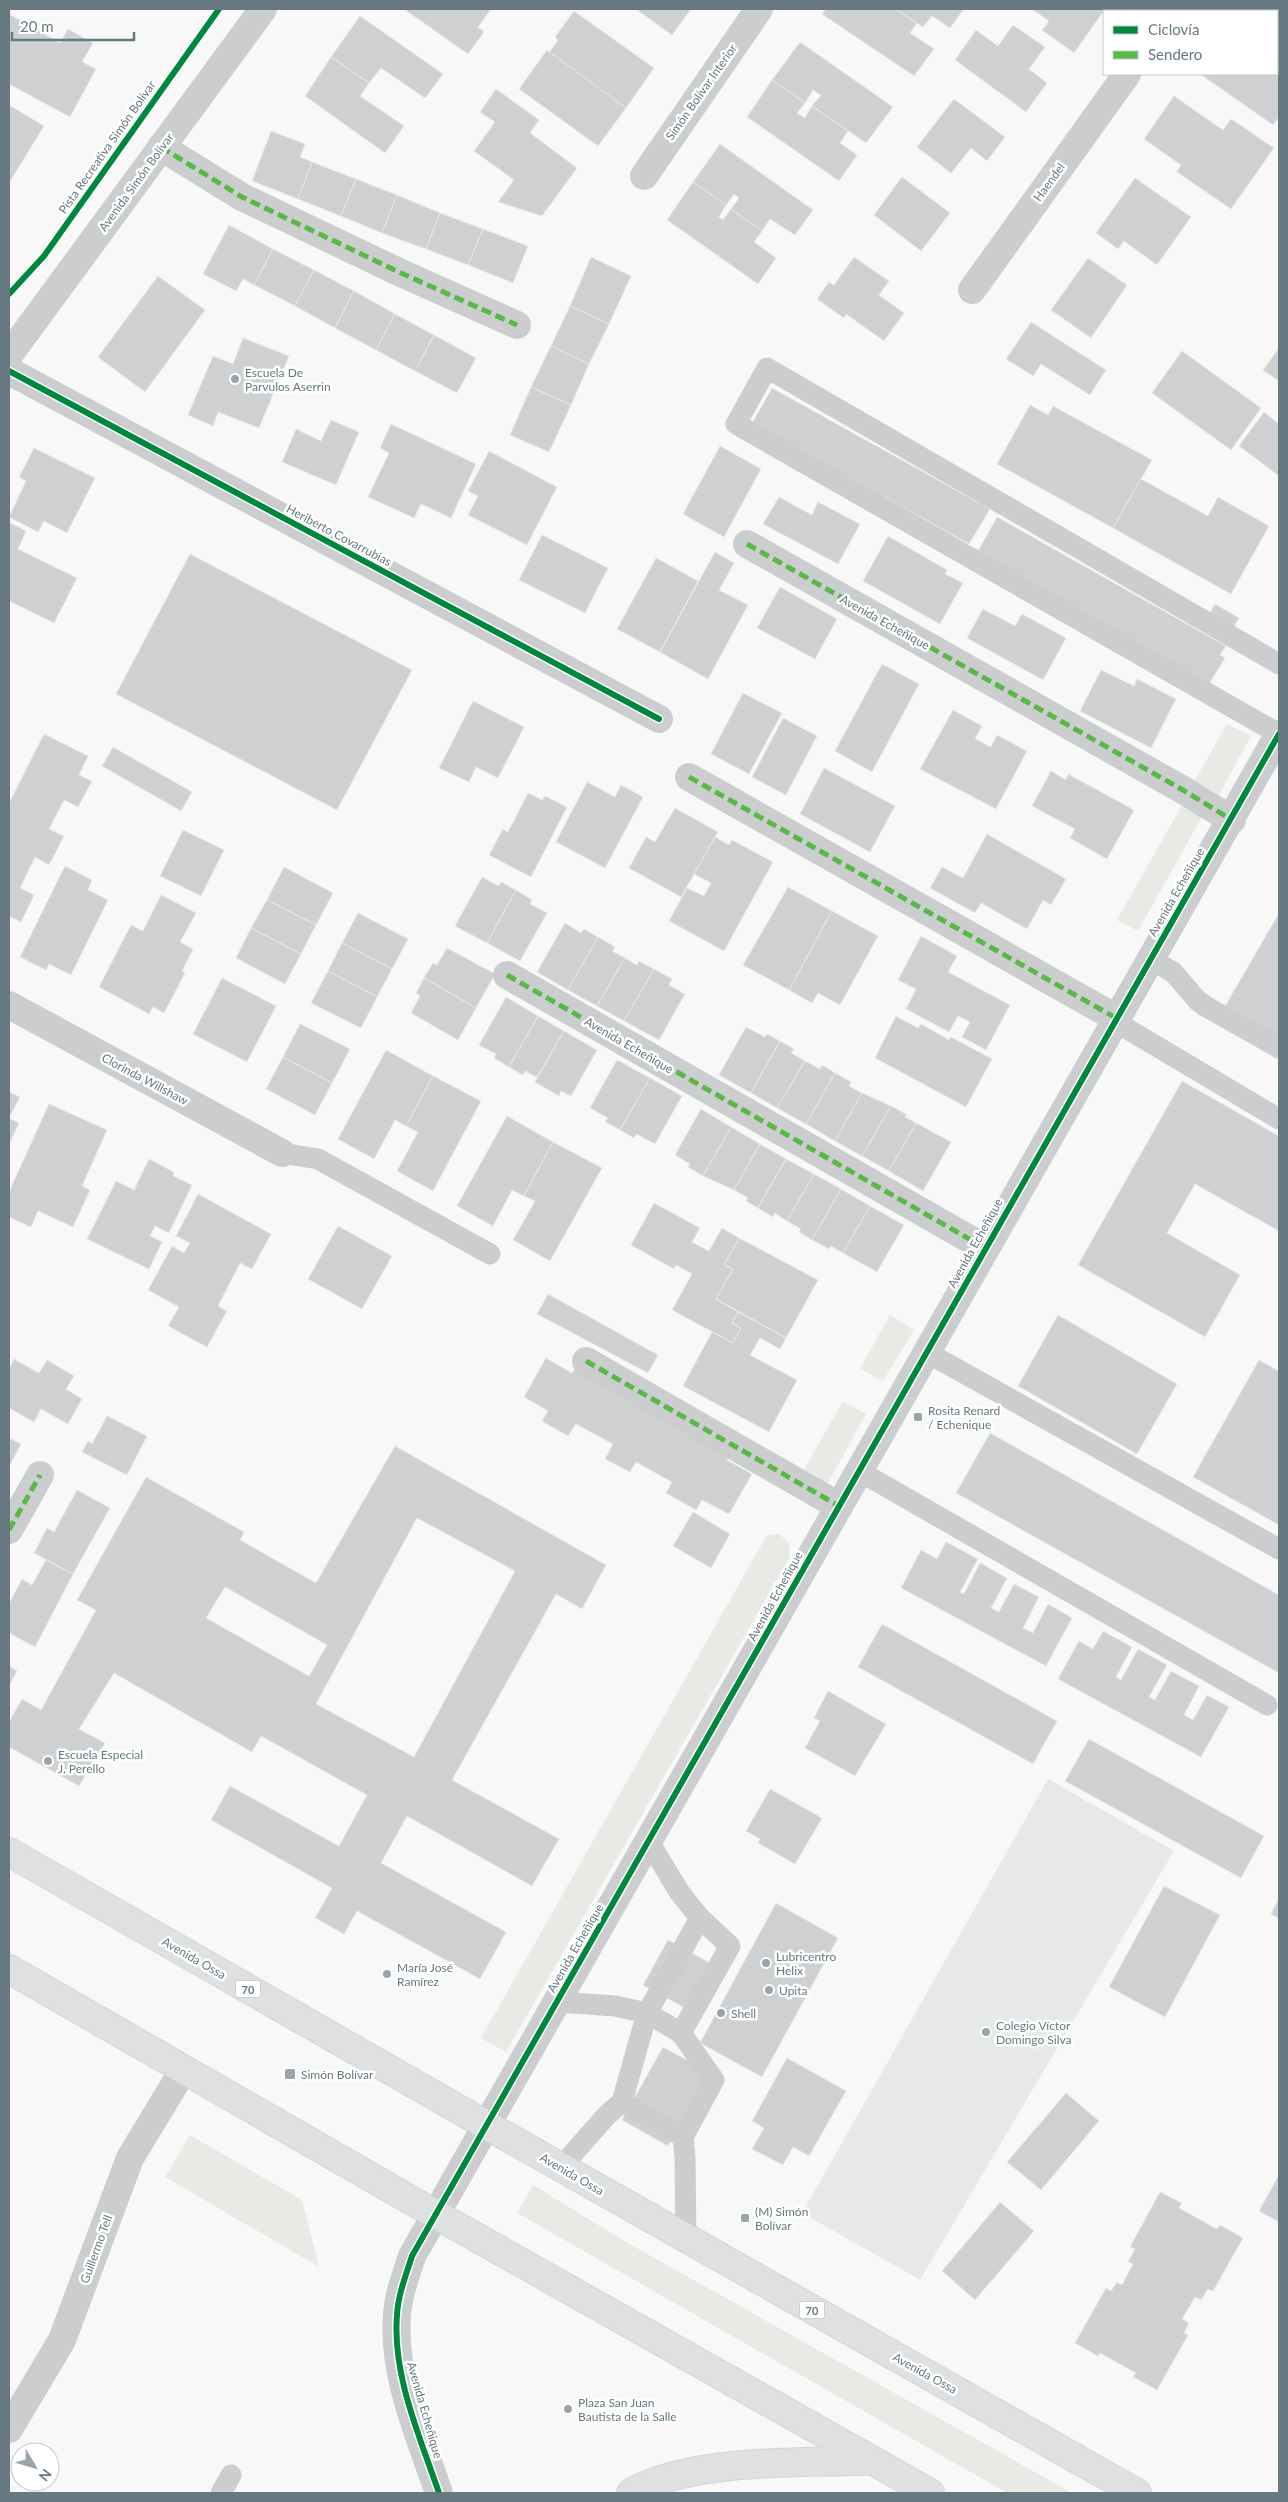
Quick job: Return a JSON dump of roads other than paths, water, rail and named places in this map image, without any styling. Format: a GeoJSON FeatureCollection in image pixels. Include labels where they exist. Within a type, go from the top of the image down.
{"type":"FeatureCollection","features":[{"type":"Feature","properties":{"kind":"main road","name":"Avenida Ossa"},"geometry":{"type":"LineString","coordinates":[[9,1852],[686,2239],[1137,2493]]}},
{"type":"Feature","properties":{"kind":"main road"},"geometry":{"type":"LineString","coordinates":[[9,1969],[435,2214],[930,2493]]}},
{"type":"Feature","properties":{"kind":"main road"},"geometry":{"type":"LineString","coordinates":[[631,2493],[643,2486],[689,2471],[794,2462],[873,2461]]}},
{"type":"Feature","properties":{"kind":"street","name":"Avenida Simón Bolívar"},"geometry":{"type":"LineString","coordinates":[[9,355],[263,9]]}},
{"type":"Feature","properties":{"kind":"street","name":"Simón Bolívar Interior"},"geometry":{"type":"LineString","coordinates":[[644,176],[759,9]]}},
{"type":"Feature","properties":{"kind":"street","name":"Haendel"},"geometry":{"type":"LineString","coordinates":[[972,290],[1125,75]]}},
{"type":"Feature","properties":{"kind":"street"},"geometry":{"type":"LineString","coordinates":[[162,147],[242,196],[517,325]]}},
{"type":"Feature","properties":{"kind":"street","name":"Heriberto Covarrubias"},"geometry":{"type":"LineString","coordinates":[[9,371],[659,719]]}},
{"type":"Feature","properties":{"kind":"street","name":"Avenida Echeñique"},"geometry":{"type":"LineString","coordinates":[[747,544],[1183,790],[1232,820]]}},
{"type":"Feature","properties":{"kind":"street","name":"Avenida Echeñique"},"geometry":{"type":"LineString","coordinates":[[439,2493],[415,2422],[397,2347],[397,2314],[403,2282],[412,2256],[488,2126],[1115,1020],[1232,820],[1279,734]]}},
{"type":"Feature","properties":{"kind":"street"},"geometry":{"type":"LineString","coordinates":[[689,776],[1115,1020]]}},
{"type":"Feature","properties":{"kind":"street","name":"Avenida Echeñique"},"geometry":{"type":"LineString","coordinates":[[507,975],[985,1248]]}},
{"type":"Feature","properties":{"kind":"street","name":"Clorinda Willshaw"},"geometry":{"type":"LineString","coordinates":[[9,1005],[282,1152]]}},
{"type":"Feature","properties":{"kind":"street"},"geometry":{"type":"LineString","coordinates":[[586,1361],[839,1506]]}},
{"type":"Feature","properties":{"kind":"street"},"geometry":{"type":"LineString","coordinates":[[9,1530],[40,1475]]}},
{"type":"Feature","properties":{"kind":"street","name":"Guillermo Tell"},"geometry":{"type":"LineString","coordinates":[[9,2429],[62,2340],[130,2158],[184,2068]]}},
{"type":"Feature","properties":{"kind":"lane"},"geometry":{"type":"LineString","coordinates":[[1279,664],[767,368],[736,424],[1279,734]]}},
{"type":"Feature","properties":{"kind":"lane"},"geometry":{"type":"LineString","coordinates":[[1150,959],[1174,972],[1197,1000],[1205,1006],[1279,1048]]}},
{"type":"Feature","properties":{"kind":"lane"},"geometry":{"type":"LineString","coordinates":[[1115,1020],[1279,1119]]}},
{"type":"Feature","properties":{"kind":"lane"},"geometry":{"type":"LineString","coordinates":[[282,1152],[318,1159],[490,1254]]}},
{"type":"Feature","properties":{"kind":"lane"},"geometry":{"type":"LineString","coordinates":[[926,1352],[1279,1550]]}},
{"type":"Feature","properties":{"kind":"lane"},"geometry":{"type":"LineString","coordinates":[[859,1471],[1267,1705]]}},
{"type":"Feature","properties":{"kind":"lane"},"geometry":{"type":"LineString","coordinates":[[649,1842],[680,1893],[700,1918],[730,1946],[681,2033]]}},
{"type":"Feature","properties":{"kind":"lane"},"geometry":{"type":"LineString","coordinates":[[561,2167],[607,2115],[622,2102],[647,2013],[700,1918]]}},
{"type":"Feature","properties":{"kind":"lane"},"geometry":{"type":"LineString","coordinates":[[558,2002],[615,2006],[647,2013],[681,2033],[714,2080],[683,2137],[686,2239]]}},
{"type":"Feature","properties":{"kind":"lane"},"geometry":{"type":"LineString","coordinates":[[622,2102],[683,2137]]}},
{"type":"Feature","properties":{"kind":"place","name":"Escuela De Parvulos Aserrin"},"geometry":{"type":"Point","coordinates":[235,379]}},
{"type":"Feature","properties":{"kind":"place","name":"Rosita Renard / Echenique"},"geometry":{"type":"Point","coordinates":[918,1417]}},
{"type":"Feature","properties":{"kind":"place","name":"Escuela Especial J. Perello"},"geometry":{"type":"Point","coordinates":[48,1761]}},
{"type":"Feature","properties":{"kind":"place","name":"Lubricentro Helix"},"geometry":{"type":"Point","coordinates":[766,1963]}},
{"type":"Feature","properties":{"kind":"place","name":"María José Ramírez"},"geometry":{"type":"Point","coordinates":[387,1974]}},
{"type":"Feature","properties":{"kind":"place","name":"Upita"},"geometry":{"type":"Point","coordinates":[769,1990]}},
{"type":"Feature","properties":{"kind":"place","name":"Shell"},"geometry":{"type":"Point","coordinates":[721,2013]}},
{"type":"Feature","properties":{"kind":"place","name":"Colegio Víctor Domingo Silva"},"geometry":{"type":"Point","coordinates":[986,2032]}},
{"type":"Feature","properties":{"kind":"place","name":"Simón Bolívar"},"geometry":{"type":"Point","coordinates":[290,2074]}},
{"type":"Feature","properties":{"kind":"place","name":"(M) Simón Bolívar"},"geometry":{"type":"Point","coordinates":[745,2218]}},
{"type":"Feature","properties":{"kind":"place","name":"Plaza San Juan Bautista de la Salle"},"geometry":{"type":"Point","coordinates":[568,2409]}}]}
